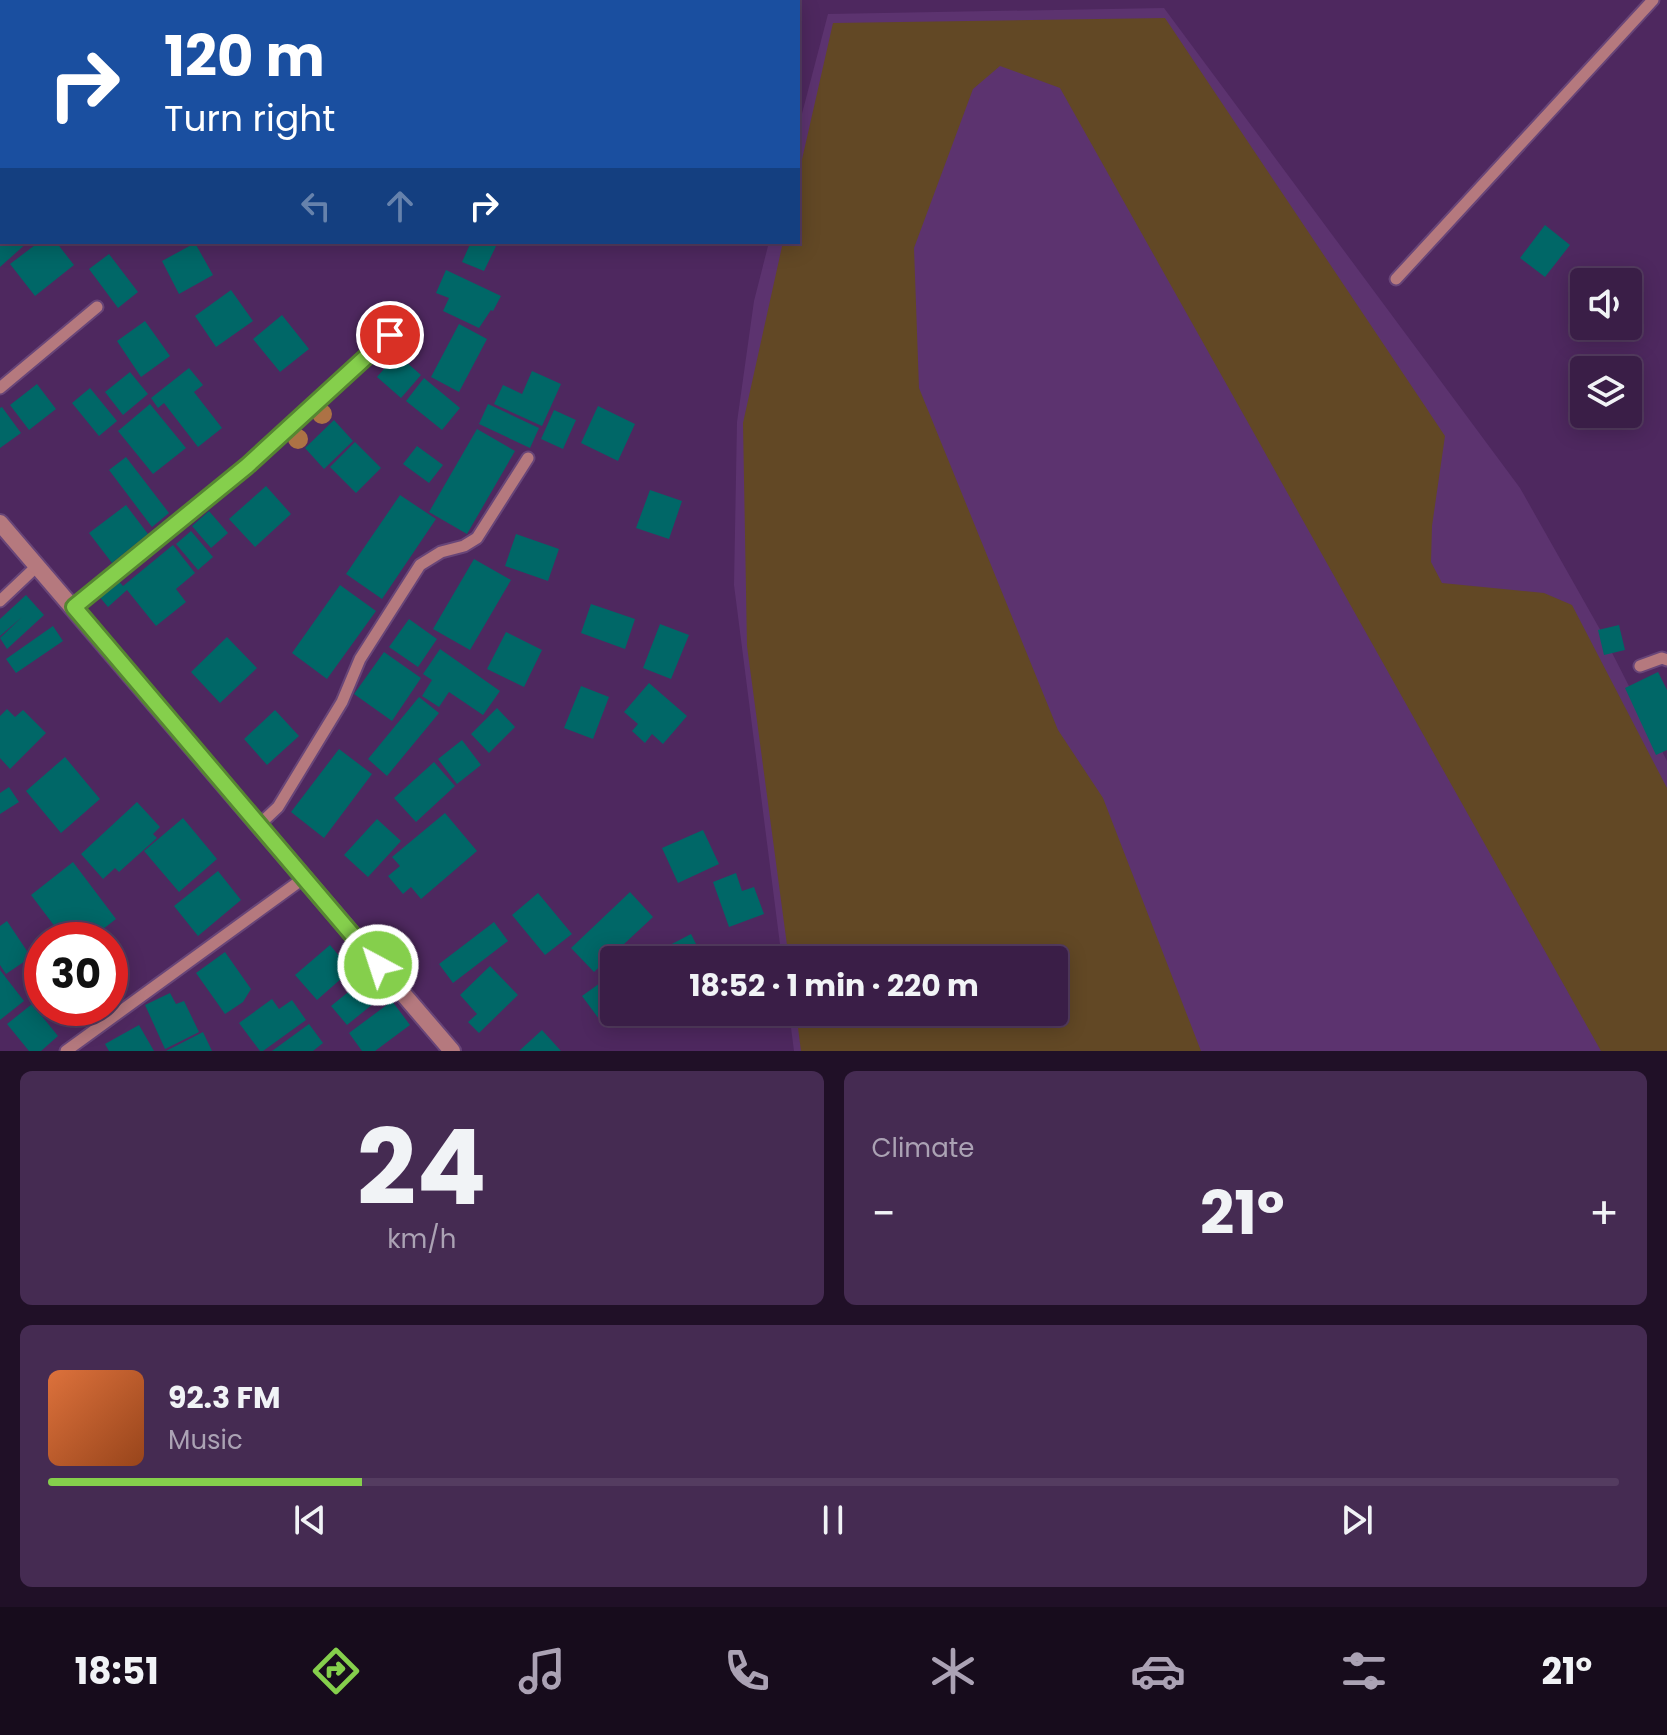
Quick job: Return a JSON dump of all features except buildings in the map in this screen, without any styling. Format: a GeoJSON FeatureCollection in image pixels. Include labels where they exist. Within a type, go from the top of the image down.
{"type":"FeatureCollection","features":[{"type":"Feature","properties":{"kind":"street"},"geometry":{"type":"LineString","coordinates":[[0,523],[452,1051]]}},
{"type":"Feature","properties":{"kind":"lane"},"geometry":{"type":"LineString","coordinates":[[1396,279],[1653,0]]}},
{"type":"Feature","properties":{"kind":"lane"},"geometry":{"type":"LineString","coordinates":[[0,388],[97,307]]}},
{"type":"Feature","properties":{"kind":"lane"},"geometry":{"type":"LineString","coordinates":[[74,607],[247,466],[390,335]]}},
{"type":"Feature","properties":{"kind":"lane"},"geometry":{"type":"LineString","coordinates":[[259,825],[278,807],[342,702],[360,659],[420,565],[441,552],[464,546],[477,538],[528,458]]}},
{"type":"Feature","properties":{"kind":"lane"},"geometry":{"type":"LineString","coordinates":[[0,601],[37,566]]}},
{"type":"Feature","properties":{"kind":"lane"},"geometry":{"type":"LineString","coordinates":[[1640,666],[1662,658],[1667,660]]}},
{"type":"Feature","properties":{"kind":"lane"},"geometry":{"type":"LineString","coordinates":[[66,1051],[304,878]]}},
{"type":"Feature","properties":{"kind":"shaded area"},"geometry":{"type":"Polygon","coordinates":[[[1164,8],[1520,488],[1602,633],[1667,761],[1667,1051],[794,1051],[791,1026],[1068,1026],[1068,946],[780,946],[734,585],[737,422],[754,301],[768,244],[800,244],[800,121],[828,14],[1164,8]]]}},
{"type":"Feature","properties":{"kind":"shaded area"},"geometry":{"type":"Polygon","coordinates":[[[1165,18],[1445,436],[1432,526],[1431,562],[1442,583],[1544,593],[1572,605],[1667,788],[1667,1051],[1601,1051],[1060,88],[1000,66],[973,89],[914,248],[919,388],[1058,730],[1103,798],[1201,1051],[801,1051],[798,1026],[1068,1026],[1068,946],[787,946],[747,646],[743,423],[783,244],[800,244],[800,168],[833,23],[1165,18]]]}},
{"type":"Feature","properties":{"kind":"route"},"geometry":{"type":"LineString","coordinates":[[378,965],[74,607],[247,466],[390,335]]}}]}
